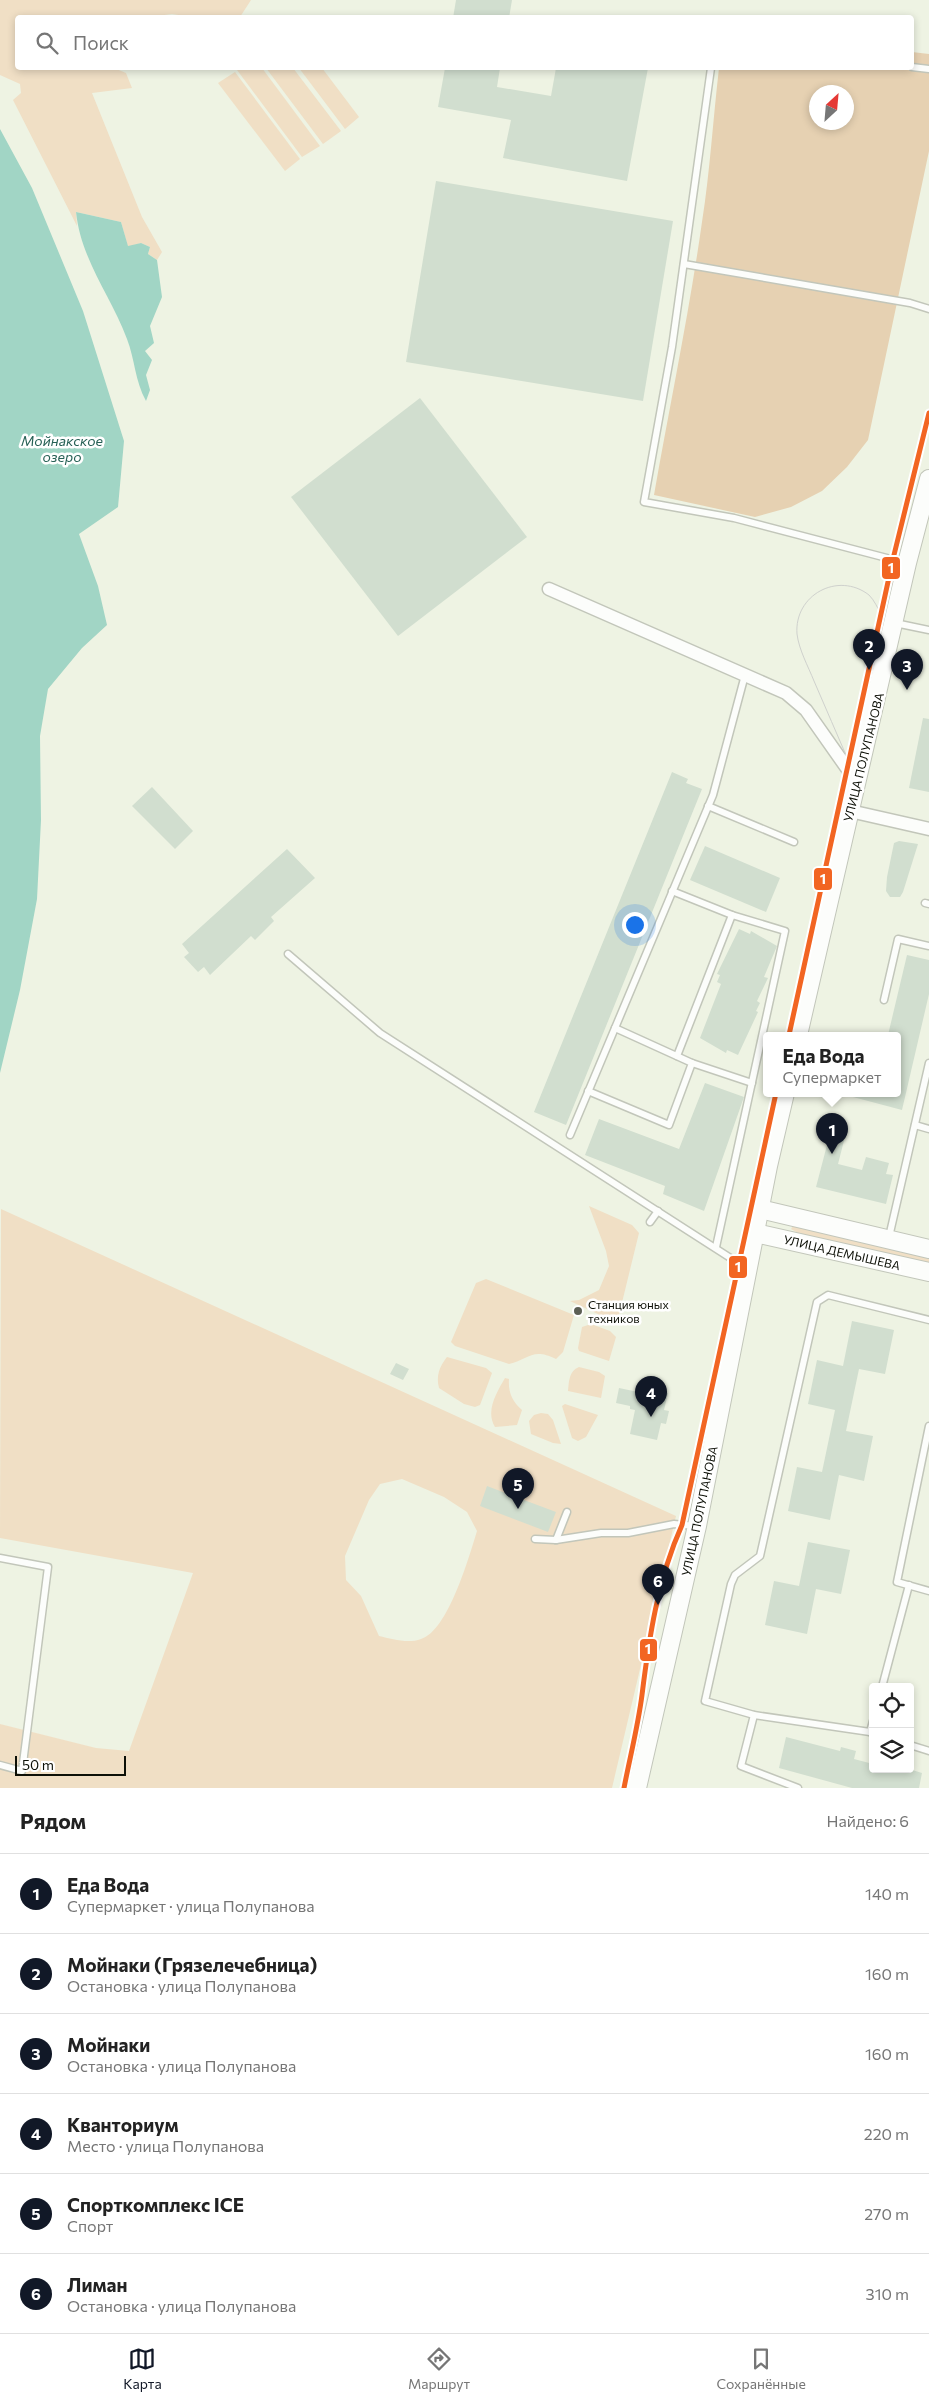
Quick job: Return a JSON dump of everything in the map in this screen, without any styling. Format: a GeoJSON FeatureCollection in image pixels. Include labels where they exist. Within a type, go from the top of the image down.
{"type":"FeatureCollection","features":[{"type":"Feature","properties":{"kind":"street","name":"УЛИЦА ПОЛУПАНОВА"},"geometry":{"type":"LineString","coordinates":[[799,1032],[856,781],[895,623],[907,563],[929,479]]}},
{"type":"Feature","properties":{"kind":"street"},"geometry":{"type":"LineString","coordinates":[[549,589],[786,693],[806,710],[856,781]]}},
{"type":"Feature","properties":{"kind":"street"},"geometry":{"type":"LineString","coordinates":[[850,811],[929,829]]}},
{"type":"Feature","properties":{"kind":"street"},"geometry":{"type":"LineString","coordinates":[[760,1209],[784,1097]]}},
{"type":"Feature","properties":{"kind":"street","name":"УЛИЦА ПОЛУПАНОВА"},"geometry":{"type":"LineString","coordinates":[[637,1788],[697,1526],[760,1209]]}},
{"type":"Feature","properties":{"kind":"street","name":"УЛИЦА ДЕМЫШЕВА"},"geometry":{"type":"LineString","coordinates":[[760,1209],[929,1248]]}},
{"type":"Feature","properties":{"kind":"street","name":"УЛИЦА ДЕМЫШЕВА"},"geometry":{"type":"LineString","coordinates":[[755,1233],[929,1272]]}},
{"type":"Feature","properties":{"kind":"lane"},"geometry":{"type":"LineString","coordinates":[[914,67],[929,69]]}},
{"type":"Feature","properties":{"kind":"lane"},"geometry":{"type":"LineString","coordinates":[[711,70],[672,347],[644,502],[734,518],[907,563]]}},
{"type":"Feature","properties":{"kind":"lane"},"geometry":{"type":"LineString","coordinates":[[684,264],[910,303],[929,309]]}},
{"type":"Feature","properties":{"kind":"lane"},"geometry":{"type":"LineString","coordinates":[[895,623],[929,630]]}},
{"type":"Feature","properties":{"kind":"lane"},"geometry":{"type":"LineString","coordinates":[[570,1135],[708,806],[745,675]]}},
{"type":"Feature","properties":{"kind":"lane"},"geometry":{"type":"LineString","coordinates":[[708,806],[794,842]]}},
{"type":"Feature","properties":{"kind":"lane"},"geometry":{"type":"LineString","coordinates":[[672,891],[732,915],[785,931],[763,1032]]}},
{"type":"Feature","properties":{"kind":"lane"},"geometry":{"type":"LineString","coordinates":[[677,1056],[732,915]]}},
{"type":"Feature","properties":{"kind":"lane"},"geometry":{"type":"LineString","coordinates":[[884,1000],[898,939],[929,946]]}},
{"type":"Feature","properties":{"kind":"lane"},"geometry":{"type":"LineString","coordinates":[[288,954],[380,1033],[744,1264],[747,1269]]}},
{"type":"Feature","properties":{"kind":"lane"},"geometry":{"type":"LineString","coordinates":[[614,1028],[692,1063],[752,1083]]}},
{"type":"Feature","properties":{"kind":"lane"},"geometry":{"type":"LineString","coordinates":[[716,1248],[763,1032]]}},
{"type":"Feature","properties":{"kind":"lane"},"geometry":{"type":"LineString","coordinates":[[588,1091],[669,1125],[692,1063]]}},
{"type":"Feature","properties":{"kind":"lane"},"geometry":{"type":"LineString","coordinates":[[889,1239],[929,1063]]}},
{"type":"Feature","properties":{"kind":"lane"},"geometry":{"type":"LineString","coordinates":[[915,1125],[929,1128]]}},
{"type":"Feature","properties":{"kind":"lane"},"geometry":{"type":"LineString","coordinates":[[650,1222],[658,1211]]}},
{"type":"Feature","properties":{"kind":"lane"},"geometry":{"type":"LineString","coordinates":[[869,1733],[754,1715],[705,1701],[731,1584],[735,1575],[760,1556],[817,1302],[828,1295],[929,1320]]}},
{"type":"Feature","properties":{"kind":"lane"},"geometry":{"type":"LineString","coordinates":[[929,1426],[897,1582],[929,1591]]}},
{"type":"Feature","properties":{"kind":"lane"},"geometry":{"type":"LineString","coordinates":[[556,1540],[567,1512]]}},
{"type":"Feature","properties":{"kind":"lane"},"geometry":{"type":"LineString","coordinates":[[535,1538],[556,1540],[601,1533],[628,1533],[674,1524],[697,1526]]}},
{"type":"Feature","properties":{"kind":"lane"},"geometry":{"type":"LineString","coordinates":[[0,1558],[48,1567],[22,1771],[0,1766]]}},
{"type":"Feature","properties":{"kind":"lane"},"geometry":{"type":"LineString","coordinates":[[883,1683],[908,1585]]}},
{"type":"Feature","properties":{"kind":"lane"},"geometry":{"type":"LineString","coordinates":[[754,1715],[741,1766],[798,1788]]}},
{"type":"Feature","properties":{"kind":"lane"},"geometry":{"type":"LineString","coordinates":[[914,1746],[929,1751]]}},
{"type":"Feature","properties":{"kind":"shaded area"},"geometry":{"type":"Polygon","coordinates":[[[0,0],[251,0],[241,15],[15,15],[15,70],[119,70],[126,73],[132,88],[92,93],[142,217],[162,252],[157,260],[148,254],[150,247],[141,243],[128,247],[121,222],[76,212],[77,226],[13,100],[21,93],[20,84],[0,75],[0,0]]]}},
{"type":"Feature","properties":{"kind":"shaded area"},"geometry":{"type":"Polygon","coordinates":[[[914,52],[929,54],[929,151],[868,440],[847,467],[822,491],[791,507],[755,517],[654,495],[697,256],[707,184],[719,70],[914,70],[914,52]]]}},
{"type":"Feature","properties":{"kind":"shaded area"},"geometry":{"type":"Polygon","coordinates":[[[237,70],[263,70],[320,146],[302,157],[237,70]]]}},
{"type":"Feature","properties":{"kind":"shaded area"},"geometry":{"type":"Polygon","coordinates":[[[268,70],[295,70],[341,131],[323,144],[268,70]]]}},
{"type":"Feature","properties":{"kind":"shaded area"},"geometry":{"type":"Polygon","coordinates":[[[301,70],[324,70],[359,117],[345,129],[301,70]]]}},
{"type":"Feature","properties":{"kind":"shaded area"},"geometry":{"type":"Polygon","coordinates":[[[235,72],[300,159],[285,171],[218,83],[235,72]]]}},
{"type":"Feature","properties":{"kind":"shaded area"},"geometry":{"type":"Polygon","coordinates":[[[589,1206],[632,1225],[639,1233],[617,1323],[570,1301],[579,1300],[599,1290],[609,1266],[606,1251],[589,1206]]]}},
{"type":"Feature","properties":{"kind":"shaded area"},"geometry":{"type":"Polygon","coordinates":[[[1,1209],[676,1516],[612,1788],[0,1788],[0,1724],[96,1748],[129,1751],[193,1573],[0,1538],[1,1209]],[[402,1479],[380,1484],[369,1500],[345,1556],[346,1580],[361,1596],[379,1636],[405,1641],[421,1639],[431,1633],[440,1622],[456,1592],[477,1531],[467,1512],[444,1497],[402,1479]]]}},
{"type":"Feature","properties":{"kind":"shaded area"},"geometry":{"type":"Polygon","coordinates":[[[795,1223],[929,1255],[929,1264],[798,1233],[791,1229],[795,1223]]]}},
{"type":"Feature","properties":{"kind":"shaded area"},"geometry":{"type":"Polygon","coordinates":[[[486,1279],[574,1315],[563,1352],[556,1359],[536,1354],[509,1364],[455,1346],[451,1342],[476,1283],[486,1279]]]}},
{"type":"Feature","properties":{"kind":"shaded area"},"geometry":{"type":"Polygon","coordinates":[[[591,1324],[610,1331],[616,1337],[609,1361],[579,1351],[582,1327],[591,1324]]]}},
{"type":"Feature","properties":{"kind":"shaded area"},"geometry":{"type":"Polygon","coordinates":[[[447,1357],[486,1368],[492,1373],[480,1405],[475,1407],[464,1404],[439,1388],[439,1372],[447,1357]]]}},
{"type":"Feature","properties":{"kind":"shaded area"},"geometry":{"type":"Polygon","coordinates":[[[579,1367],[599,1372],[605,1376],[601,1398],[568,1391],[571,1374],[579,1367]]]}},
{"type":"Feature","properties":{"kind":"shaded area"},"geometry":{"type":"Polygon","coordinates":[[[505,1378],[509,1379],[511,1396],[522,1410],[517,1425],[495,1427],[491,1415],[493,1402],[505,1378]]]}},
{"type":"Feature","properties":{"kind":"shaded area"},"geometry":{"type":"Polygon","coordinates":[[[565,1404],[598,1415],[586,1437],[578,1441],[572,1438],[562,1406],[565,1404]]]}},
{"type":"Feature","properties":{"kind":"shaded area"},"geometry":{"type":"Polygon","coordinates":[[[548,1414],[553,1420],[561,1444],[553,1443],[531,1434],[529,1421],[534,1415],[548,1414]]]}},
{"type":"Feature","properties":{"kind":"water","name":"Мойнакское озеро"},"geometry":{"type":"Polygon","coordinates":[[[0,129],[32,188],[83,311],[124,441],[118,507],[79,534],[98,586],[107,625],[82,648],[48,689],[40,736],[41,820],[37,899],[20,990],[0,1073],[0,129]]]}},
{"type":"Feature","properties":{"kind":"water"},"geometry":{"type":"Polygon","coordinates":[[[76,212],[121,222],[128,246],[141,243],[150,247],[148,254],[157,260],[162,297],[150,326],[154,343],[145,351],[152,360],[146,375],[150,390],[146,401],[127,339],[84,246],[76,212]]]}},
{"type":"Feature","properties":{"kind":"building"},"geometry":{"type":"Polygon","coordinates":[[[456,0],[512,0],[510,15],[454,15],[456,0]]]}},
{"type":"Feature","properties":{"kind":"building"},"geometry":{"type":"Polygon","coordinates":[[[445,70],[500,70],[497,87],[551,96],[556,70],[648,70],[627,181],[503,158],[511,120],[438,107],[445,70]]]}},
{"type":"Feature","properties":{"kind":"building"},"geometry":{"type":"Polygon","coordinates":[[[436,181],[673,221],[643,401],[406,362],[436,181]]]}},
{"type":"Feature","properties":{"kind":"building"},"geometry":{"type":"Polygon","coordinates":[[[420,398],[527,537],[398,636],[291,497],[420,398]]]}},
{"type":"Feature","properties":{"kind":"building"},"geometry":{"type":"Polygon","coordinates":[[[923,718],[929,719],[929,792],[909,788],[923,718]]]}},
{"type":"Feature","properties":{"kind":"building"},"geometry":{"type":"Polygon","coordinates":[[[672,772],[688,779],[686,783],[702,789],[566,1125],[534,1112],[672,772]]]}},
{"type":"Feature","properties":{"kind":"building"},"geometry":{"type":"Polygon","coordinates":[[[152,787],[193,831],[175,849],[132,806],[152,787]]]}},
{"type":"Feature","properties":{"kind":"building"},"geometry":{"type":"Polygon","coordinates":[[[899,841],[918,844],[903,892],[900,897],[890,897],[886,891],[887,877],[894,843],[899,841]]]}},
{"type":"Feature","properties":{"kind":"building"},"geometry":{"type":"Polygon","coordinates":[[[705,846],[780,878],[766,912],[690,880],[705,846]]]}},
{"type":"Feature","properties":{"kind":"building"},"geometry":{"type":"Polygon","coordinates":[[[287,849],[315,878],[271,917],[274,921],[255,940],[251,936],[210,975],[204,967],[198,972],[184,957],[189,953],[182,944],[287,849]]]}},
{"type":"Feature","properties":{"kind":"building"},"geometry":{"type":"Polygon","coordinates":[[[739,929],[750,934],[751,931],[777,946],[764,977],[768,978],[757,1001],[760,1003],[756,1011],[758,1012],[738,1055],[727,1050],[726,1053],[700,1038],[721,984],[717,982],[720,975],[717,974],[739,929]]]}},
{"type":"Feature","properties":{"kind":"building"},"geometry":{"type":"Polygon","coordinates":[[[907,955],[929,960],[929,994],[902,1110],[853,1097],[901,1097],[901,1032],[889,1032],[907,955]]]}},
{"type":"Feature","properties":{"kind":"building"},"geometry":{"type":"Polygon","coordinates":[[[705,1083],[744,1097],[704,1211],[663,1194],[665,1186],[585,1155],[599,1119],[679,1149],[705,1083]]]}},
{"type":"Feature","properties":{"kind":"building"},"geometry":{"type":"Polygon","coordinates":[[[832,1126],[847,1129],[838,1164],[862,1170],[866,1157],[889,1163],[886,1174],[893,1175],[886,1204],[816,1187],[832,1126]]]}},
{"type":"Feature","properties":{"kind":"building"},"geometry":{"type":"Polygon","coordinates":[[[852,1321],[894,1330],[885,1374],[859,1369],[846,1431],[873,1436],[864,1481],[839,1475],[830,1520],[788,1511],[797,1467],[822,1472],[835,1410],[808,1404],[817,1360],[843,1366],[852,1321]]]}},
{"type":"Feature","properties":{"kind":"building"},"geometry":{"type":"Polygon","coordinates":[[[396,1363],[409,1369],[403,1380],[390,1374],[396,1363]]]}},
{"type":"Feature","properties":{"kind":"building"},"geometry":{"type":"Polygon","coordinates":[[[639,1387],[668,1393],[664,1410],[669,1411],[666,1424],[661,1423],[657,1440],[630,1434],[635,1410],[630,1409],[630,1406],[616,1403],[619,1388],[638,1392],[639,1387]]]}},
{"type":"Feature","properties":{"kind":"building"},"geometry":{"type":"Polygon","coordinates":[[[487,1486],[556,1512],[548,1532],[480,1506],[487,1486]]]}},
{"type":"Feature","properties":{"kind":"building"},"geometry":{"type":"Polygon","coordinates":[[[808,1542],[850,1550],[841,1594],[816,1589],[807,1634],[765,1625],[774,1581],[799,1586],[808,1542]]]}},
{"type":"Feature","properties":{"kind":"building"},"geometry":{"type":"Polygon","coordinates":[[[786,1737],[840,1751],[841,1747],[856,1751],[854,1759],[869,1763],[869,1773],[914,1773],[914,1771],[922,1773],[919,1788],[852,1788],[779,1768],[786,1737]]]}},
{"type":"Feature","properties":{"kind":"tram line"},"geometry":{"type":"LineString","coordinates":[[849,762],[802,652],[797,634],[798,620],[810,598],[820,591],[844,585],[857,588],[869,595],[881,615]]}},
{"type":"Feature","properties":{"kind":"transit line","name":"1"},"geometry":{"type":"LineString","coordinates":[[790,1032],[893,559],[929,413]]}},
{"type":"Feature","properties":{"kind":"transit line","name":"1"},"geometry":{"type":"LineString","coordinates":[[624,1788],[656,1609],[667,1566],[682,1525],[775,1097]]}},
{"type":"Feature","properties":{"kind":"place","name":"Мойнаки (Грязелечебница)"},"geometry":{"type":"Point","coordinates":[869,670]}},
{"type":"Feature","properties":{"kind":"place","name":"Мойнаки"},"geometry":{"type":"Point","coordinates":[907,690]}},
{"type":"Feature","properties":{"kind":"place","name":"Еда Вода"},"geometry":{"type":"Point","coordinates":[832,1154]}},
{"type":"Feature","properties":{"kind":"place","name":"Станция юных техников"},"geometry":{"type":"Point","coordinates":[578,1311]}},
{"type":"Feature","properties":{"kind":"place","name":"Кванториум"},"geometry":{"type":"Point","coordinates":[651,1417]}},
{"type":"Feature","properties":{"kind":"place","name":"Спорткомплекс ICE"},"geometry":{"type":"Point","coordinates":[518,1509]}},
{"type":"Feature","properties":{"kind":"place","name":"Лиман"},"geometry":{"type":"Point","coordinates":[658,1605]}}]}
